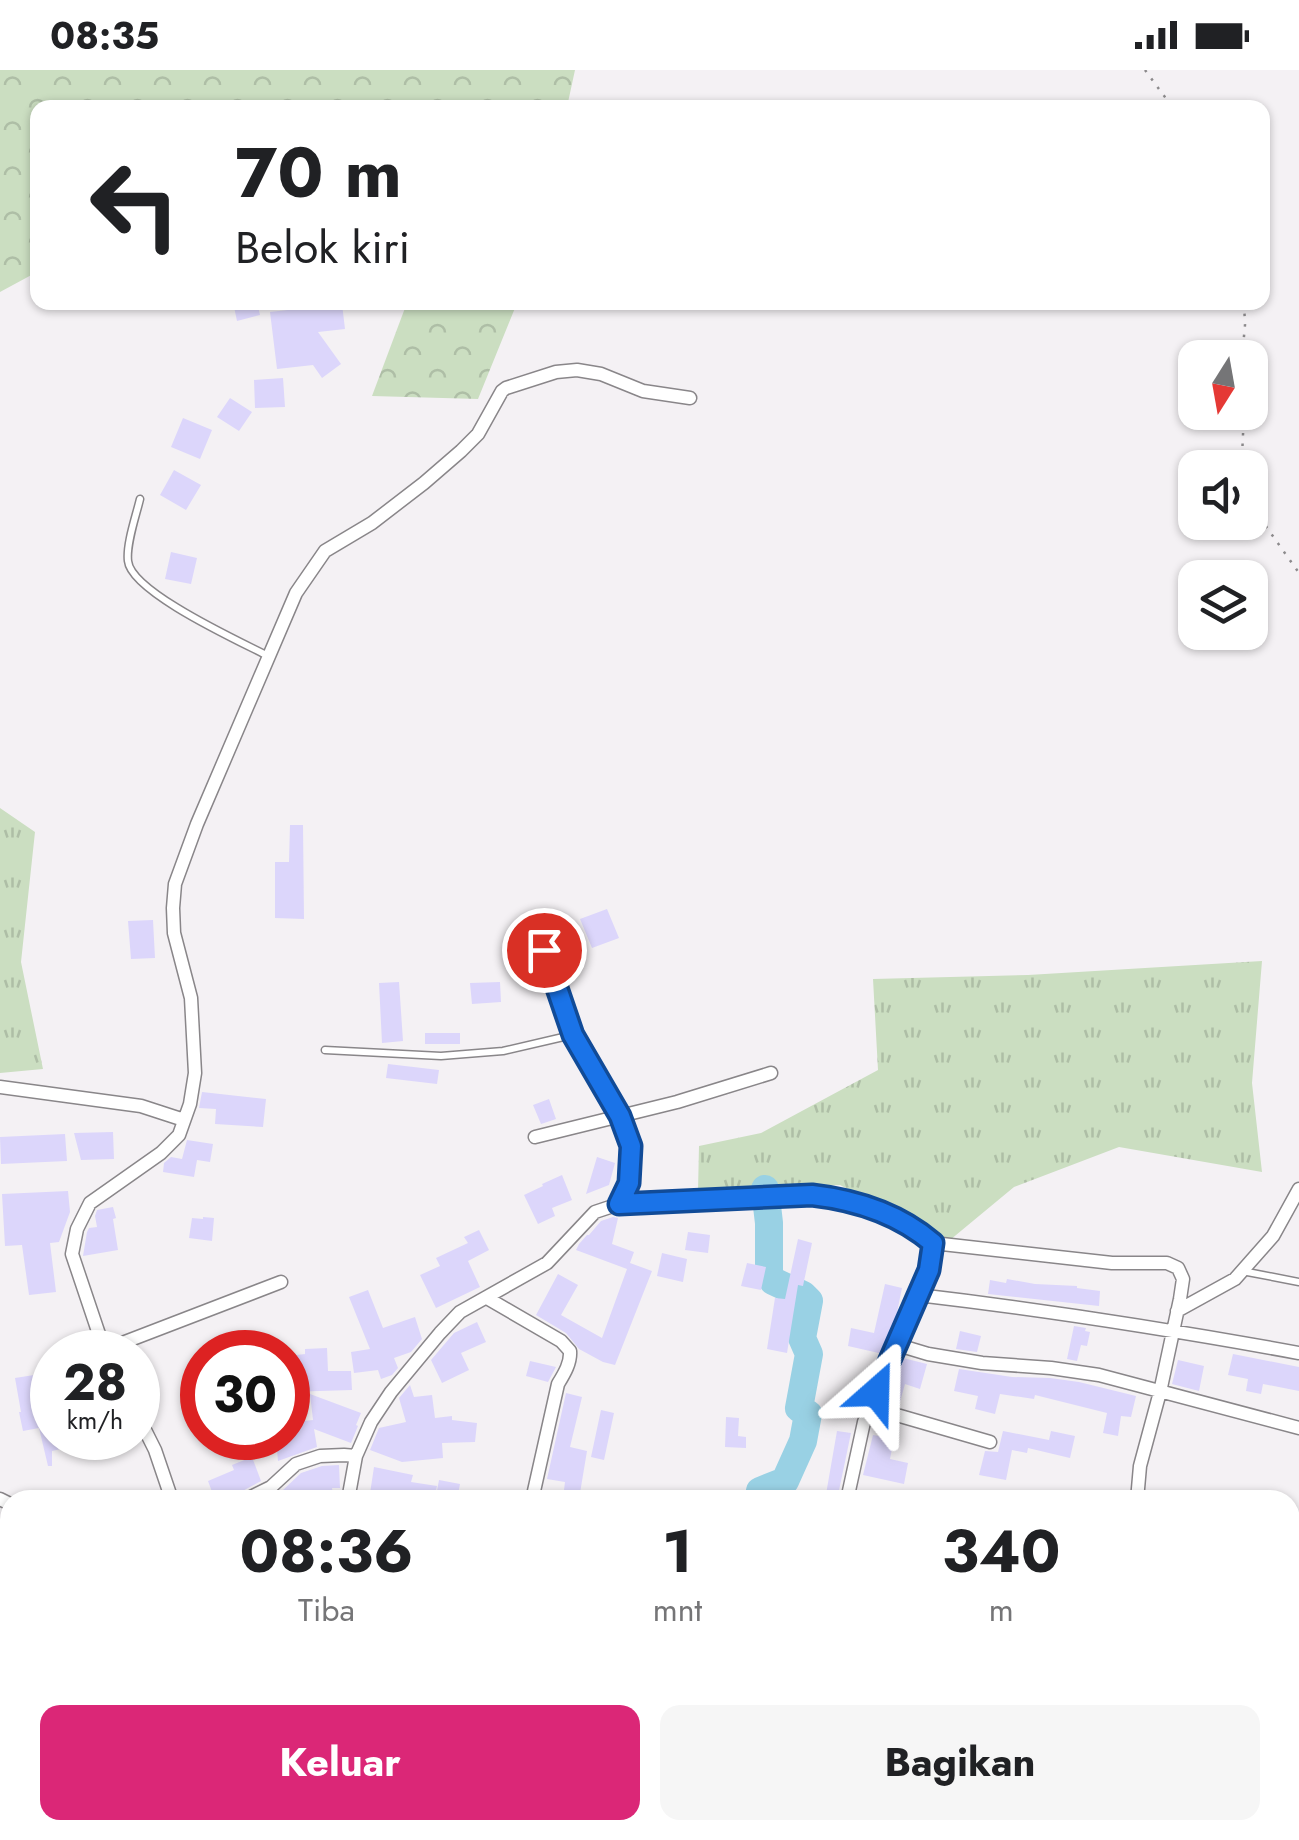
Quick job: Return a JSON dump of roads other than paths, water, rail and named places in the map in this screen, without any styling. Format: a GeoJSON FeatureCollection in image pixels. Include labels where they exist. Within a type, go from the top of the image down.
{"type":"FeatureCollection","features":[{"type":"Feature","properties":{"kind":"street"},"geometry":{"type":"LineString","coordinates":[[97,1330],[72,1254],[77,1229],[90,1203],[161,1153],[179,1135],[190,1104],[195,1072],[191,998],[174,934],[174,884],[296,593],[324,551],[372,523],[461,451],[478,434],[502,390],[556,372],[578,370],[602,374],[644,391],[690,398]]}},
{"type":"Feature","properties":{"kind":"street"},"geometry":{"type":"LineString","coordinates":[[532,923],[573,1035],[620,1116],[631,1146],[629,1183],[619,1204]]}},
{"type":"Feature","properties":{"kind":"street"},"geometry":{"type":"LineString","coordinates":[[535,1137],[771,1074]]}},
{"type":"Feature","properties":{"kind":"street"},"geometry":{"type":"LineString","coordinates":[[0,1087],[142,1106],[184,1120]]}},
{"type":"Feature","properties":{"kind":"street"},"geometry":{"type":"LineString","coordinates":[[1178,1311],[1235,1279],[1273,1236],[1299,1189]]}},
{"type":"Feature","properties":{"kind":"street"},"geometry":{"type":"LineString","coordinates":[[350,1490],[356,1456],[371,1422],[428,1348],[460,1312],[547,1263],[595,1212],[619,1204],[812,1195],[842,1198],[902,1220],[933,1243],[1096,1261],[1174,1264],[1183,1279],[1178,1311],[1140,1466],[1138,1490]]}},
{"type":"Feature","properties":{"kind":"street"},"geometry":{"type":"LineString","coordinates":[[849,1490],[869,1407],[929,1270],[933,1243]]}},
{"type":"Feature","properties":{"kind":"street"},"geometry":{"type":"LineString","coordinates":[[158,1330],[281,1282]]}},
{"type":"Feature","properties":{"kind":"street"},"geometry":{"type":"LineString","coordinates":[[918,1294],[1173,1330],[1299,1353]]}},
{"type":"Feature","properties":{"kind":"street"},"geometry":{"type":"LineString","coordinates":[[487,1298],[561,1341],[570,1351],[558,1384],[534,1490]]}},
{"type":"Feature","properties":{"kind":"street"},"geometry":{"type":"LineString","coordinates":[[898,1345],[982,1363],[1099,1376],[1299,1428]]}},
{"type":"Feature","properties":{"kind":"street"},"geometry":{"type":"LineString","coordinates":[[869,1407],[990,1442]]}},
{"type":"Feature","properties":{"kind":"street"},"geometry":{"type":"LineString","coordinates":[[265,1490],[296,1464],[320,1456],[356,1456]]}},
{"type":"Feature","properties":{"kind":"street"},"geometry":{"type":"LineString","coordinates":[[158,1460],[169,1490]]}},
{"type":"Feature","properties":{"kind":"lane"},"geometry":{"type":"LineString","coordinates":[[140,499],[128,562],[134,576],[191,616],[269,657]]}},
{"type":"Feature","properties":{"kind":"lane"},"geometry":{"type":"LineString","coordinates":[[326,1050],[441,1056],[503,1051],[573,1035]]}},
{"type":"Feature","properties":{"kind":"lane"},"geometry":{"type":"LineString","coordinates":[[1242,1271],[1299,1282]]}},
{"type":"Feature","properties":{"kind":"waterway"},"geometry":{"type":"LineString","coordinates":[[762,1490],[785,1481],[803,1441],[808,1414],[799,1408],[809,1354],[802,1338],[809,1301],[773,1281],[769,1273],[765,1189]]}}]}
